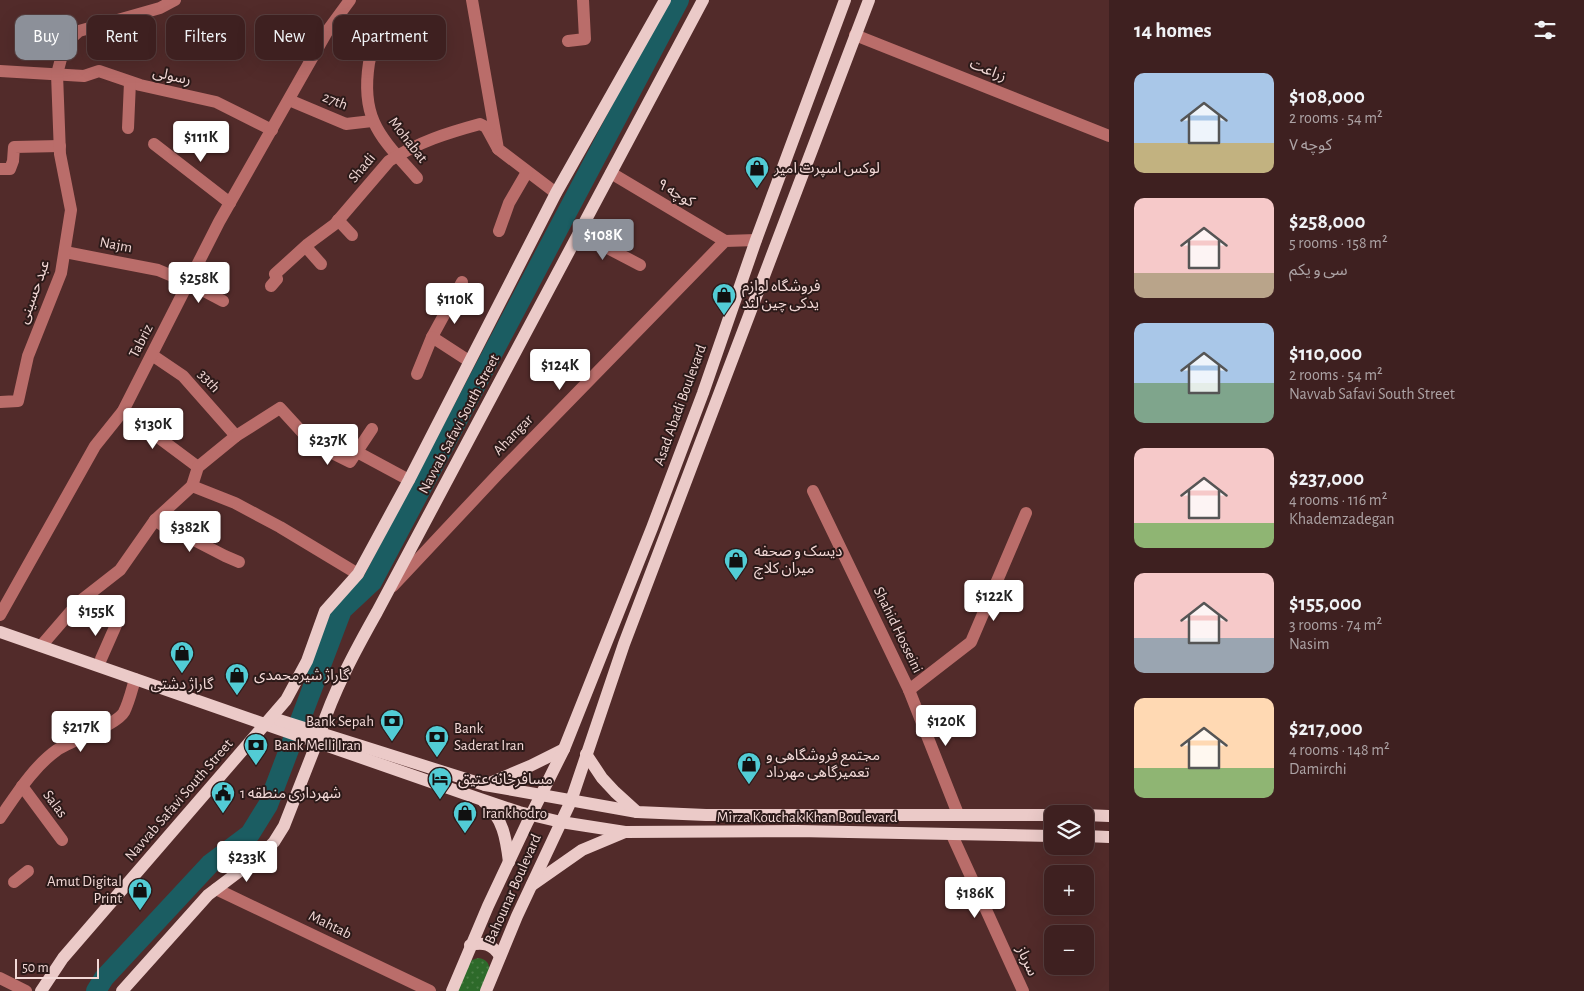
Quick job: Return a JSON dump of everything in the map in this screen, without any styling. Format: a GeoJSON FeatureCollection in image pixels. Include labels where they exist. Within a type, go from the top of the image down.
{"type":"FeatureCollection","features":[{"type":"Feature","properties":{"kind":"main road","name":"Navvab Safavi South Street"},"geometry":{"type":"LineString","coordinates":[[41,991],[64,958],[272,722],[286,700],[307,661],[325,611],[358,574],[409,480],[556,193],[665,0]]}},
{"type":"Feature","properties":{"kind":"main road","name":"Navvab Safavi South Street"},"geometry":{"type":"LineString","coordinates":[[122,991],[134,975],[208,895],[261,856],[274,842],[284,826],[315,736],[326,716],[348,664],[703,0]]}},
{"type":"Feature","properties":{"kind":"main road","name":"Asad Abadi Boulevard"},"geometry":{"type":"LineString","coordinates":[[531,815],[564,749],[652,528],[703,393],[756,240],[845,0]]}},
{"type":"Feature","properties":{"kind":"main road"},"geometry":{"type":"LineString","coordinates":[[571,801],[624,644],[869,0]]}},
{"type":"Feature","properties":{"kind":"main road"},"geometry":{"type":"LineString","coordinates":[[782,169],[801,177]]}},
{"type":"Feature","properties":{"kind":"main road"},"geometry":{"type":"LineString","coordinates":[[0,625],[43,643],[315,736]]}},
{"type":"Feature","properties":{"kind":"main road"},"geometry":{"type":"LineString","coordinates":[[0,632],[101,659],[136,675]]}},
{"type":"Feature","properties":{"kind":"main road","name":"Mirza Kouchak Khan Boulevard"},"geometry":{"type":"LineString","coordinates":[[315,736],[485,785],[637,812],[706,815],[1044,815]]}},
{"type":"Feature","properties":{"kind":"main road","name":"Mirza Kouchak Khan Boulevard"},"geometry":{"type":"LineString","coordinates":[[315,736],[480,799],[531,815],[561,822],[625,832],[798,831],[1044,836]]}},
{"type":"Feature","properties":{"kind":"main road"},"geometry":{"type":"LineString","coordinates":[[485,785],[564,749]]}},
{"type":"Feature","properties":{"kind":"main road"},"geometry":{"type":"LineString","coordinates":[[586,754],[614,792],[637,812]]}},
{"type":"Feature","properties":{"kind":"main road"},"geometry":{"type":"LineString","coordinates":[[480,799],[491,808],[502,823],[509,862]]}},
{"type":"Feature","properties":{"kind":"main road","name":"Bahounar Boulevard"},"geometry":{"type":"LineString","coordinates":[[486,991],[530,887],[571,801]]}},
{"type":"Feature","properties":{"kind":"main road","name":"Bahounar Boulevard"},"geometry":{"type":"LineString","coordinates":[[452,991],[470,945],[531,815]]}},
{"type":"Feature","properties":{"kind":"main road"},"geometry":{"type":"LineString","coordinates":[[706,815],[702,824],[704,830],[708,832]]}},
{"type":"Feature","properties":{"kind":"main road"},"geometry":{"type":"LineString","coordinates":[[1094,816],[1109,816]]}},
{"type":"Feature","properties":{"kind":"main road"},"geometry":{"type":"LineString","coordinates":[[530,887],[582,850],[625,832]]}},
{"type":"Feature","properties":{"kind":"main road"},"geometry":{"type":"LineString","coordinates":[[1094,836],[1109,837]]}},
{"type":"Feature","properties":{"kind":"main road"},"geometry":{"type":"LineString","coordinates":[[470,945],[480,943],[488,945],[495,949],[500,956]]}},
{"type":"Feature","properties":{"kind":"street"},"geometry":{"type":"LineString","coordinates":[[57,74],[68,40],[79,30],[160,8],[175,0]]}},
{"type":"Feature","properties":{"kind":"street","name":"Tabriz"},"geometry":{"type":"LineString","coordinates":[[0,615],[94,446],[123,411],[230,204],[328,30],[350,0]]}},
{"type":"Feature","properties":{"kind":"street"},"geometry":{"type":"LineString","coordinates":[[472,0],[498,149],[556,193]]}},
{"type":"Feature","properties":{"kind":"street"},"geometry":{"type":"LineString","coordinates":[[568,41],[585,39],[583,0]]}},
{"type":"Feature","properties":{"kind":"street","name":"زراعت"},"geometry":{"type":"LineString","coordinates":[[856,34],[1109,136]]}},
{"type":"Feature","properties":{"kind":"street","name":"Mohabat"},"geometry":{"type":"LineString","coordinates":[[369,60],[366,93],[372,121],[382,137],[417,178]]}},
{"type":"Feature","properties":{"kind":"street","name":"رسولی"},"geometry":{"type":"LineString","coordinates":[[0,71],[84,76],[99,71],[130,82],[216,102],[272,130]]}},
{"type":"Feature","properties":{"kind":"street","name":"عبد حسینی"},"geometry":{"type":"LineString","coordinates":[[0,402],[18,401],[28,356],[62,273],[71,210],[60,154],[57,74]]}},
{"type":"Feature","properties":{"kind":"street"},"geometry":{"type":"LineString","coordinates":[[128,128],[130,82]]}},
{"type":"Feature","properties":{"kind":"street","name":"27th"},"geometry":{"type":"LineString","coordinates":[[289,100],[346,124],[372,121]]}},
{"type":"Feature","properties":{"kind":"street","name":"Shadi"},"geometry":{"type":"LineString","coordinates":[[271,286],[277,279],[275,274],[338,220],[389,161],[397,156],[435,137],[480,124],[486,127],[498,149]]}},
{"type":"Feature","properties":{"kind":"street"},"geometry":{"type":"LineString","coordinates":[[154,144],[230,204]]}},
{"type":"Feature","properties":{"kind":"street"},"geometry":{"type":"LineString","coordinates":[[0,169],[10,169],[13,161],[14,147],[60,146]]}},
{"type":"Feature","properties":{"kind":"street"},"geometry":{"type":"LineString","coordinates":[[499,231],[508,203],[527,172]]}},
{"type":"Feature","properties":{"kind":"street","name":"کوچه ۹"},"geometry":{"type":"LineString","coordinates":[[611,173],[725,241]]}},
{"type":"Feature","properties":{"kind":"street"},"geometry":{"type":"LineString","coordinates":[[338,220],[352,235]]}},
{"type":"Feature","properties":{"kind":"street"},"geometry":{"type":"LineString","coordinates":[[579,233],[640,265]]}},
{"type":"Feature","properties":{"kind":"street"},"geometry":{"type":"LineString","coordinates":[[725,241],[756,240]]}},
{"type":"Feature","properties":{"kind":"street","name":"Ahangar"},"geometry":{"type":"LineString","coordinates":[[388,591],[498,474],[725,241]]}},
{"type":"Feature","properties":{"kind":"street"},"geometry":{"type":"LineString","coordinates":[[306,247],[320,264]]}},
{"type":"Feature","properties":{"kind":"street","name":"Najm"},"geometry":{"type":"LineString","coordinates":[[65,252],[158,270],[189,283],[223,301]]}},
{"type":"Feature","properties":{"kind":"street"},"geometry":{"type":"LineString","coordinates":[[417,374],[432,337],[462,282]]}},
{"type":"Feature","properties":{"kind":"street"},"geometry":{"type":"LineString","coordinates":[[432,337],[469,361]]}},
{"type":"Feature","properties":{"kind":"street","name":"33th"},"geometry":{"type":"LineString","coordinates":[[152,355],[184,376],[236,436]]}},
{"type":"Feature","properties":{"kind":"street"},"geometry":{"type":"LineString","coordinates":[[43,643],[79,602],[120,570],[155,520],[192,486],[198,466],[236,436],[280,408],[312,443],[350,462],[372,429]]}},
{"type":"Feature","properties":{"kind":"street"},"geometry":{"type":"LineString","coordinates":[[123,411],[198,466]]}},
{"type":"Feature","properties":{"kind":"street"},"geometry":{"type":"LineString","coordinates":[[357,452],[409,480]]}},
{"type":"Feature","properties":{"kind":"street"},"geometry":{"type":"LineString","coordinates":[[192,486],[235,503],[273,523],[358,574]]}},
{"type":"Feature","properties":{"kind":"street","name":"Shahid Hosseini"},"geometry":{"type":"LineString","coordinates":[[813,491],[909,690],[958,814]]}},
{"type":"Feature","properties":{"kind":"street"},"geometry":{"type":"LineString","coordinates":[[909,690],[971,642],[1026,513]]}},
{"type":"Feature","properties":{"kind":"street"},"geometry":{"type":"LineString","coordinates":[[155,520],[174,533],[194,540],[239,562]]}},
{"type":"Feature","properties":{"kind":"street"},"geometry":{"type":"LineString","coordinates":[[101,659],[116,625]]}},
{"type":"Feature","properties":{"kind":"street"},"geometry":{"type":"LineString","coordinates":[[0,818],[22,786],[44,761],[57,750],[115,720],[124,713],[136,675]]}},
{"type":"Feature","properties":{"kind":"street","name":"Salas"},"geometry":{"type":"LineString","coordinates":[[22,786],[62,840]]}},
{"type":"Feature","properties":{"kind":"street","name":"سرباز"},"geometry":{"type":"LineString","coordinates":[[952,835],[1023,991]]}},
{"type":"Feature","properties":{"kind":"street"},"geometry":{"type":"LineString","coordinates":[[14,882],[28,871]]}},
{"type":"Feature","properties":{"kind":"street","name":"Mahtab"},"geometry":{"type":"LineString","coordinates":[[216,889],[430,991]]}},
{"type":"Feature","properties":{"kind":"street"},"geometry":{"type":"LineString","coordinates":[[0,978],[26,991]]}},
{"type":"Feature","properties":{"kind":"green space"},"geometry":{"type":"Polygon","coordinates":[[[478,958],[487,962],[489,966],[490,971],[486,991],[452,991],[472,960],[478,958]]]}},
{"type":"Feature","properties":{"kind":"waterway"},"geometry":{"type":"LineString","coordinates":[[96,991],[104,978],[210,864],[250,834],[268,805],[342,610],[372,582],[679,0]]}},
{"type":"Feature","properties":{"kind":"place","name":"لوکس اسپرت امیر"},"geometry":{"type":"Point","coordinates":[757,189]}},
{"type":"Feature","properties":{"kind":"place","name":"فروشگاه لوازم یدکی چین لند"},"geometry":{"type":"Point","coordinates":[724,316]}},
{"type":"Feature","properties":{"kind":"place","name":"دیسک و صحفه میران کلاچ"},"geometry":{"type":"Point","coordinates":[736,581]}},
{"type":"Feature","properties":{"kind":"place","name":"گاراژ دشتی"},"geometry":{"type":"Point","coordinates":[182,674]}},
{"type":"Feature","properties":{"kind":"place","name":"گاراژ شیرمحمدی"},"geometry":{"type":"Point","coordinates":[237,696]}},
{"type":"Feature","properties":{"kind":"place","name":"Bank Sepah"},"geometry":{"type":"Point","coordinates":[392,742]}},
{"type":"Feature","properties":{"kind":"place","name":"Bank Saderat Iran"},"geometry":{"type":"Point","coordinates":[437,758]}},
{"type":"Feature","properties":{"kind":"place","name":"Bank Melli Iran"},"geometry":{"type":"Point","coordinates":[256,766]}},
{"type":"Feature","properties":{"kind":"place","name":"مجتمع فروشگاهی و تعمیرگاهی مهرداد"},"geometry":{"type":"Point","coordinates":[749,785]}},
{"type":"Feature","properties":{"kind":"place","name":"مسافرخانه عتیق"},"geometry":{"type":"Point","coordinates":[440,800]}},
{"type":"Feature","properties":{"kind":"place","name":"شهرداری منطقه 1"},"geometry":{"type":"Point","coordinates":[223,814]}},
{"type":"Feature","properties":{"kind":"place","name":"Irankhodro"},"geometry":{"type":"Point","coordinates":[465,834]}},
{"type":"Feature","properties":{"kind":"place","name":"Amut Digital Print"},"geometry":{"type":"Point","coordinates":[140,911]}}]}
